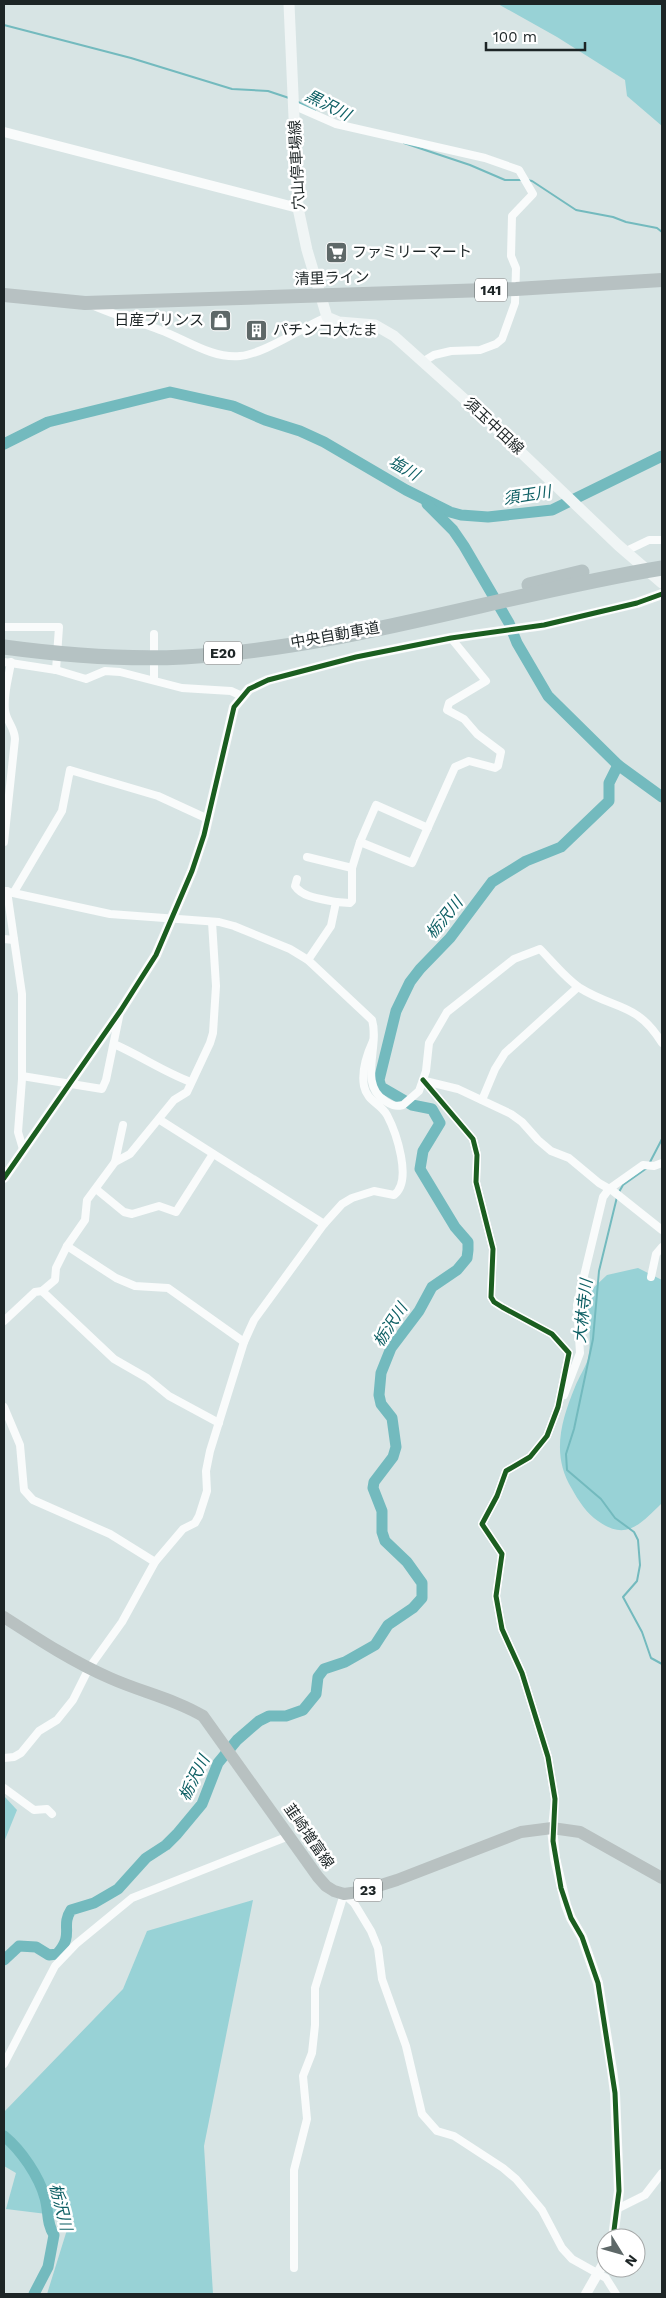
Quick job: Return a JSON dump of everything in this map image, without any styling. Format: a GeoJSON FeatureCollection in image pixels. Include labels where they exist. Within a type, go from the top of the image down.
{"type":"FeatureCollection","features":[{"type":"Feature","properties":{"kind":"highway","name":"清里ライン"},"geometry":{"type":"LineString","coordinates":[[4,295],[85,303],[516,289],[662,280]]}},
{"type":"Feature","properties":{"kind":"highway","name":"中央自動車道"},"geometry":{"type":"LineString","coordinates":[[4,647],[49,653],[122,658],[185,657],[321,639],[631,563],[659,568]]}},
{"type":"Feature","properties":{"kind":"highway","name":"中央自動車道"},"geometry":{"type":"LineString","coordinates":[[4,637],[50,643],[125,647],[184,646],[302,632],[437,610]]}},
{"type":"Feature","properties":{"kind":"main road","name":"穴山停車場線"},"geometry":{"type":"LineString","coordinates":[[289,4],[298,208],[306,250],[320,295]]}},
{"type":"Feature","properties":{"kind":"main road"},"geometry":{"type":"LineString","coordinates":[[320,295],[327,318]]}},
{"type":"Feature","properties":{"kind":"main road","name":"須玉中田線"},"geometry":{"type":"LineString","coordinates":[[327,318],[339,322],[376,325],[394,336],[427,364],[595,522],[631,563],[659,568]]}},
{"type":"Feature","properties":{"kind":"main road","name":"韮崎増富線"},"geometry":{"type":"LineString","coordinates":[[4,1617],[89,1668],[203,1716],[326,1886],[344,1894]]}},
{"type":"Feature","properties":{"kind":"main road","name":"23"},"geometry":{"type":"LineString","coordinates":[[344,1894],[385,1885],[521,1832],[552,1828],[580,1832],[662,1878]]}},
{"type":"Feature","properties":{"kind":"street"},"geometry":{"type":"LineString","coordinates":[[295,106],[336,124],[485,158],[519,170],[533,194],[512,216],[511,256],[516,268],[515,303],[502,338],[496,344],[480,350],[451,351],[434,355],[427,364]]}},
{"type":"Feature","properties":{"kind":"street"},"geometry":{"type":"LineString","coordinates":[[4,132],[298,208]]}},
{"type":"Feature","properties":{"kind":"street"},"geometry":{"type":"LineString","coordinates":[[85,303],[163,331],[212,352],[239,356],[260,351],[305,326],[327,318]]}},
{"type":"Feature","properties":{"kind":"street"},"geometry":{"type":"LineString","coordinates":[[631,563],[649,540],[662,540]]}},
{"type":"Feature","properties":{"kind":"street"},"geometry":{"type":"LineString","coordinates":[[4,1178],[147,971],[192,871],[208,819],[230,719],[234,706],[242,696],[258,683],[356,657],[454,638],[544,625],[637,603],[662,594]]}},
{"type":"Feature","properties":{"kind":"street"},"geometry":{"type":"LineString","coordinates":[[4,627],[59,627],[56,667]]}},
{"type":"Feature","properties":{"kind":"street"},"geometry":{"type":"LineString","coordinates":[[154,634],[154,679]]}},
{"type":"Feature","properties":{"kind":"street"},"geometry":{"type":"LineString","coordinates":[[360,842],[412,863],[455,767],[469,761],[495,768],[498,766],[501,752],[477,734],[464,718],[447,710],[449,703],[486,681],[454,638]]}},
{"type":"Feature","properties":{"kind":"street"},"geometry":{"type":"LineString","coordinates":[[4,842],[15,739],[15,733],[7,720],[5,710],[8,662],[56,667],[86,679],[105,672],[120,672],[154,679],[182,688],[230,691],[242,696]]}},
{"type":"Feature","properties":{"kind":"street"},"geometry":{"type":"LineString","coordinates":[[23,1150],[18,1132],[22,1076],[22,994],[8,891],[62,811],[70,770],[158,796],[208,819]]}},
{"type":"Feature","properties":{"kind":"street"},"geometry":{"type":"LineString","coordinates":[[297,879],[294,886],[308,896],[350,903],[352,901],[352,868],[360,842],[376,805],[428,828]]}},
{"type":"Feature","properties":{"kind":"street"},"geometry":{"type":"LineString","coordinates":[[307,857],[352,868]]}},
{"type":"Feature","properties":{"kind":"street"},"geometry":{"type":"LineString","coordinates":[[8,891],[100,912],[212,922],[234,926],[290,949],[308,960],[372,1020],[371,1083],[373,1090],[392,1106],[403,1105],[416,1095],[424,1080],[429,1043],[446,1012],[514,959],[540,949],[578,987],[635,1012],[654,1030],[662,1043]]}},
{"type":"Feature","properties":{"kind":"street"},"geometry":{"type":"LineString","coordinates":[[308,960],[331,926],[336,902]]}},
{"type":"Feature","properties":{"kind":"street"},"geometry":{"type":"LineString","coordinates":[[115,1162],[130,1154],[160,1120],[174,1100],[186,1092],[213,1033],[216,986],[212,922]]}},
{"type":"Feature","properties":{"kind":"street"},"geometry":{"type":"LineString","coordinates":[[4,939],[14,940]]}},
{"type":"Feature","properties":{"kind":"street"},"geometry":{"type":"LineString","coordinates":[[482,1100],[495,1069],[505,1053],[578,987]]}},
{"type":"Feature","properties":{"kind":"street"},"geometry":{"type":"LineString","coordinates":[[22,1076],[102,1089],[106,1080],[121,1010]]}},
{"type":"Feature","properties":{"kind":"street"},"geometry":{"type":"LineString","coordinates":[[4,1758],[14,1757],[21,1753],[39,1731],[56,1720],[73,1700],[89,1668],[122,1622],[155,1562],[183,1529],[195,1523],[199,1516],[207,1492],[206,1471],[210,1451],[244,1342],[254,1320],[324,1224],[342,1204],[352,1198],[380,1191],[394,1195],[402,1182],[398,1137],[386,1113],[369,1100],[363,1084],[366,1057],[373,1041]]}},
{"type":"Feature","properties":{"kind":"street"},"geometry":{"type":"LineString","coordinates":[[114,1044],[141,1056],[171,1075],[191,1082]]}},
{"type":"Feature","properties":{"kind":"street"},"geometry":{"type":"LineString","coordinates":[[424,1080],[458,1089],[511,1114],[544,1146],[569,1158],[662,1230]]}},
{"type":"Feature","properties":{"kind":"street"},"geometry":{"type":"LineString","coordinates":[[424,1080],[473,1139],[476,1147],[476,1182],[493,1249],[491,1297],[494,1302],[502,1307],[552,1334],[569,1353],[558,1407]]}},
{"type":"Feature","properties":{"kind":"street"},"geometry":{"type":"LineString","coordinates":[[160,1120],[324,1224]]}},
{"type":"Feature","properties":{"kind":"street"},"geometry":{"type":"LineString","coordinates":[[4,1321],[35,1292],[42,1291],[55,1280],[56,1268],[67,1246],[85,1220],[87,1200],[115,1162],[123,1126]]}},
{"type":"Feature","properties":{"kind":"street"},"geometry":{"type":"LineString","coordinates":[[96,1189],[124,1212],[132,1214],[158,1206],[176,1212],[214,1154]]}},
{"type":"Feature","properties":{"kind":"street"},"geometry":{"type":"LineString","coordinates":[[615,2228],[618,2208],[615,2094],[598,1984],[582,1936],[571,1918],[566,1905],[555,1858],[552,1828],[555,1799],[548,1757],[522,1673],[502,1629],[496,1596],[502,1554],[482,1524],[497,1496],[506,1471],[530,1457],[547,1436],[567,1390],[580,1352],[577,1305],[600,1209],[611,1190],[649,1166],[662,1163]]}},
{"type":"Feature","properties":{"kind":"street"},"geometry":{"type":"LineString","coordinates":[[67,1246],[116,1278],[135,1286],[168,1288],[244,1342]]}},
{"type":"Feature","properties":{"kind":"street"},"geometry":{"type":"LineString","coordinates":[[651,1277],[656,1254],[662,1247]]}},
{"type":"Feature","properties":{"kind":"street"},"geometry":{"type":"LineString","coordinates":[[42,1291],[114,1359],[147,1378],[170,1396],[219,1423]]}},
{"type":"Feature","properties":{"kind":"street"},"geometry":{"type":"LineString","coordinates":[[4,1407],[20,1445],[26,1495],[33,1500],[110,1534],[155,1562]]}},
{"type":"Feature","properties":{"kind":"street"},"geometry":{"type":"LineString","coordinates":[[4,1788],[34,1810],[47,1809],[52,1814]]}},
{"type":"Feature","properties":{"kind":"street"},"geometry":{"type":"LineString","coordinates":[[4,2064],[56,1966],[76,1944],[132,1898],[289,1836]]}},
{"type":"Feature","properties":{"kind":"street"},"geometry":{"type":"LineString","coordinates":[[294,2268],[294,2170],[307,2119],[303,2076],[312,2053],[315,2025],[315,1988],[344,1894],[354,1903],[372,1931],[378,1948],[382,1979],[406,2046],[422,2114],[437,2130],[454,2136],[503,2168],[542,2210],[562,2248],[572,2260],[596,2271]]}},
{"type":"Feature","properties":{"kind":"street"},"geometry":{"type":"LineString","coordinates":[[618,2208],[645,2195],[662,2173]]}},
{"type":"Feature","properties":{"kind":"street"},"geometry":{"type":"LineString","coordinates":[[586,2294],[596,2277]]}},
{"type":"Feature","properties":{"kind":"street"},"geometry":{"type":"LineString","coordinates":[[606,2278],[616,2294]]}},
{"type":"Feature","properties":{"kind":"shaded area"},"geometry":{"type":"Polygon","coordinates":[[[498,4],[662,4],[662,126],[627,96],[625,80],[557,37],[498,4]]]}},
{"type":"Feature","properties":{"kind":"shaded area"},"geometry":{"type":"Polygon","coordinates":[[[638,1268],[662,1280],[662,1503],[640,1523],[625,1530],[617,1530],[608,1527],[594,1518],[577,1498],[562,1464],[560,1438],[570,1400],[588,1359],[590,1336],[587,1294],[607,1275],[638,1268]]]}},
{"type":"Feature","properties":{"kind":"shaded area"},"geometry":{"type":"Polygon","coordinates":[[[4,1796],[17,1810],[4,1842],[4,1796]]]}},
{"type":"Feature","properties":{"kind":"shaded area"},"geometry":{"type":"Polygon","coordinates":[[[253,1900],[204,2146],[213,2294],[47,2294],[71,2217],[6,2209],[16,2173],[4,2166],[4,2112],[123,1989],[147,1931],[253,1900]]]}},
{"type":"Feature","properties":{"kind":"waterway","name":"黒沢川"},"geometry":{"type":"LineString","coordinates":[[4,25],[131,58],[232,89],[268,91],[289,98]]}},
{"type":"Feature","properties":{"kind":"waterway","name":"黒沢川"},"geometry":{"type":"LineString","coordinates":[[298,102],[315,111]]}},
{"type":"Feature","properties":{"kind":"waterway","name":"黒沢川"},"geometry":{"type":"LineString","coordinates":[[404,143],[470,165],[505,180],[522,180]]}},
{"type":"Feature","properties":{"kind":"waterway","name":"黒沢川"},"geometry":{"type":"LineString","coordinates":[[527,180],[532,181],[576,210],[657,228],[662,232]]}},
{"type":"Feature","properties":{"kind":"waterway","name":"塩川"},"geometry":{"type":"LineString","coordinates":[[4,444],[48,422],[170,392],[233,406],[265,420],[300,431],[324,442],[406,490],[450,512],[461,515],[488,517],[552,510],[662,456]]}},
{"type":"Feature","properties":{"kind":"waterway","name":"塩川"},"geometry":{"type":"LineString","coordinates":[[427,504],[453,530],[464,546],[509,623],[517,643],[548,696],[618,765],[662,797]]}},
{"type":"Feature","properties":{"kind":"waterway","name":"栃沢川"},"geometry":{"type":"LineString","coordinates":[[4,1960],[19,1946],[36,1947],[49,1955],[57,1954],[65,1941],[67,1921],[71,1910],[94,1903],[118,1889],[146,1858],[166,1845],[177,1834],[202,1804],[218,1763],[237,1740],[259,1721],[269,1716],[286,1716],[303,1710],[316,1694],[318,1677],[324,1669],[345,1662],[375,1645],[388,1625],[413,1608],[422,1598],[422,1583],[407,1562],[385,1541],[382,1532],[382,1511],[373,1488],[374,1482],[393,1457],[396,1447],[392,1418],[381,1404],[379,1395],[381,1373],[391,1348],[419,1311],[432,1287],[457,1270],[467,1258],[468,1242],[455,1227],[420,1169],[423,1151],[440,1123],[432,1109],[412,1105],[381,1087],[379,1080],[396,1011],[410,982],[450,938],[492,882],[526,861],[561,847],[609,801],[609,783],[618,765]]}},
{"type":"Feature","properties":{"kind":"waterway","name":"大林寺川"},"geometry":{"type":"LineString","coordinates":[[662,882],[662,887]]}},
{"type":"Feature","properties":{"kind":"waterway","name":"大林寺川"},"geometry":{"type":"LineString","coordinates":[[649,1164],[662,1139]]}},
{"type":"Feature","properties":{"kind":"waterway","name":"大林寺川"},"geometry":{"type":"LineString","coordinates":[[619,1192],[623,1185],[647,1168]]}},
{"type":"Feature","properties":{"kind":"waterway","name":"大林寺川"},"geometry":{"type":"LineString","coordinates":[[617,1197],[599,1271],[593,1339],[574,1429],[566,1454],[567,1470],[601,1499],[615,1518],[634,1532],[638,1540],[640,1565],[637,1581],[623,1597],[642,1632],[651,1658],[662,1664]]}},
{"type":"Feature","properties":{"kind":"waterway","name":"栃沢川"},"geometry":{"type":"LineString","coordinates":[[4,2136],[23,2156],[34,2172],[45,2198],[51,2230],[54,2235],[48,2267],[34,2294]]}},
{"type":"Feature","properties":{"kind":"cycle path"},"geometry":{"type":"LineString","coordinates":[[4,1178],[121,1010],[156,955],[192,871],[204,835],[234,707],[249,689],[268,680],[356,657],[451,638],[544,625],[637,603],[662,594]]}},
{"type":"Feature","properties":{"kind":"cycle path"},"geometry":{"type":"LineString","coordinates":[[423,1080],[473,1139],[477,1155],[476,1182],[493,1249],[491,1297],[494,1302],[502,1307],[552,1334],[569,1353],[558,1407],[547,1436],[530,1457],[506,1471],[497,1496],[482,1524],[502,1554],[496,1596],[502,1629],[522,1673],[548,1757],[555,1799],[553,1841],[561,1888],[571,1918],[582,1937],[598,1983],[615,2093],[619,2191],[614,2228]]}},
{"type":"Feature","properties":{"kind":"place","name":"ファミリーマート"},"geometry":{"type":"Point","coordinates":[336,252]}},
{"type":"Feature","properties":{"kind":"place","name":"日産プリンス"},"geometry":{"type":"Point","coordinates":[220,320]}},
{"type":"Feature","properties":{"kind":"place","name":"パチンコ大たま"},"geometry":{"type":"Point","coordinates":[257,330]}},
{"type":"Feature","properties":{"kind":"water label","name":"須玉川"},"geometry":{"type":"Point","coordinates":[527,495]}}]}
